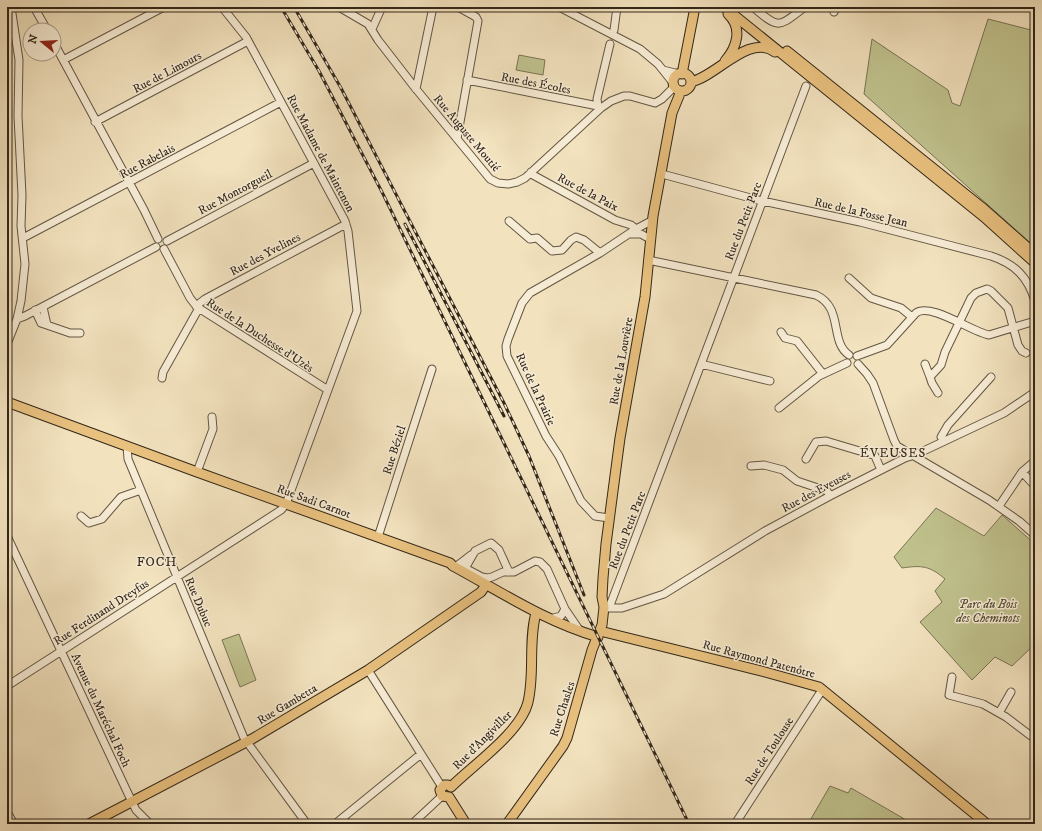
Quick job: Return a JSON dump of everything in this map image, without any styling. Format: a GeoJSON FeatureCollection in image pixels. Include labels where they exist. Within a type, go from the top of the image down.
{"type":"FeatureCollection","features":[{"type":"Feature","properties":{"kind":"main road"},"geometry":{"type":"LineString","coordinates":[[681,74],[695,7]]}},
{"type":"Feature","properties":{"kind":"main road"},"geometry":{"type":"LineString","coordinates":[[723,7],[961,198],[1035,263]]}},
{"type":"Feature","properties":{"kind":"main road"},"geometry":{"type":"LineString","coordinates":[[716,69],[732,51],[737,36],[736,27],[733,20],[723,7]]}},
{"type":"Feature","properties":{"kind":"main road"},"geometry":{"type":"LineString","coordinates":[[733,7],[978,204],[1035,254]]}},
{"type":"Feature","properties":{"kind":"main road"},"geometry":{"type":"LineString","coordinates":[[691,82],[689,77],[681,74],[675,77],[677,87],[688,88],[691,82],[699,80],[743,52],[752,48],[762,47],[773,50],[788,62],[793,64]]}},
{"type":"Feature","properties":{"kind":"main road","name":"Rue de la Louvière"},"geometry":{"type":"LineString","coordinates":[[599,634],[608,605],[603,578],[609,518],[620,438],[645,297],[653,220],[677,87]]}},
{"type":"Feature","properties":{"kind":"main road"},"geometry":{"type":"LineString","coordinates":[[1024,252],[1027,258],[1035,266]]}},
{"type":"Feature","properties":{"kind":"main road","name":"Rue Sadi Carnot"},"geometry":{"type":"LineString","coordinates":[[9,403],[459,567],[536,613],[580,631],[599,634]]}},
{"type":"Feature","properties":{"kind":"main road","name":"Rue Gambetta"},"geometry":{"type":"LineString","coordinates":[[90,824],[102,822],[132,802],[247,742],[368,670],[481,592],[484,582]]}},
{"type":"Feature","properties":{"kind":"main road","name":"Rue d'Angiviller"},"geometry":{"type":"LineString","coordinates":[[447,787],[510,733],[522,718],[526,710],[530,690],[532,636],[536,613]]}},
{"type":"Feature","properties":{"kind":"main road"},"geometry":{"type":"LineString","coordinates":[[580,631],[589,641],[592,650]]}},
{"type":"Feature","properties":{"kind":"main road","name":"Rue Chasles"},"geometry":{"type":"LineString","coordinates":[[508,823],[563,746],[567,738],[592,650],[599,634]]}},
{"type":"Feature","properties":{"kind":"main road","name":"Rue Raymond Patenôtre"},"geometry":{"type":"LineString","coordinates":[[599,634],[765,672],[812,685],[822,690],[987,824]]}},
{"type":"Feature","properties":{"kind":"main road"},"geometry":{"type":"LineString","coordinates":[[447,787],[453,793],[445,797],[466,824]]}},
{"type":"Feature","properties":{"kind":"street"},"geometry":{"type":"LineString","coordinates":[[7,344],[17,319],[24,275],[22,171],[18,116],[19,60],[11,7]]}},
{"type":"Feature","properties":{"kind":"street"},"geometry":{"type":"LineString","coordinates":[[34,7],[42,22]]}},
{"type":"Feature","properties":{"kind":"street"},"geometry":{"type":"LineString","coordinates":[[156,247],[158,239],[63,60],[164,7]]}},
{"type":"Feature","properties":{"kind":"street","name":"Rue Madame de Maintenon"},"geometry":{"type":"LineString","coordinates":[[222,7],[248,41],[346,224],[358,311],[286,504]]}},
{"type":"Feature","properties":{"kind":"street","name":"Rue Auguste Moutié"},"geometry":{"type":"LineString","coordinates":[[339,7],[365,22],[372,29],[378,40],[416,90],[486,175],[494,182],[513,184],[521,180],[599,107],[610,101],[624,96],[630,96],[655,103],[677,87]]}},
{"type":"Feature","properties":{"kind":"street"},"geometry":{"type":"LineString","coordinates":[[372,29],[382,7]]}},
{"type":"Feature","properties":{"kind":"street"},"geometry":{"type":"LineString","coordinates":[[416,90],[432,7]]}},
{"type":"Feature","properties":{"kind":"street"},"geometry":{"type":"LineString","coordinates":[[457,139],[478,21],[476,17],[458,7]]}},
{"type":"Feature","properties":{"kind":"street"},"geometry":{"type":"LineString","coordinates":[[560,7],[640,49],[663,70],[677,87]]}},
{"type":"Feature","properties":{"kind":"street"},"geometry":{"type":"LineString","coordinates":[[612,34],[614,30],[617,7]]}},
{"type":"Feature","properties":{"kind":"street"},"geometry":{"type":"LineString","coordinates":[[753,7],[770,21],[777,23],[783,23],[805,7]]}},
{"type":"Feature","properties":{"kind":"street","name":"Rue de Limours"},"geometry":{"type":"LineString","coordinates":[[95,122],[248,41]]}},
{"type":"Feature","properties":{"kind":"street"},"geometry":{"type":"LineString","coordinates":[[599,107],[597,98],[605,59],[610,44]]}},
{"type":"Feature","properties":{"kind":"street"},"geometry":{"type":"LineString","coordinates":[[663,70],[681,74]]}},
{"type":"Feature","properties":{"kind":"street","name":"Rue des Écoles"},"geometry":{"type":"LineString","coordinates":[[467,80],[599,107]]}},
{"type":"Feature","properties":{"kind":"street","name":"Rue du Petit Parc"},"geometry":{"type":"LineString","coordinates":[[608,605],[806,86]]}},
{"type":"Feature","properties":{"kind":"street","name":"Rue Rabelais"},"geometry":{"type":"LineString","coordinates":[[23,238],[281,102]]}},
{"type":"Feature","properties":{"kind":"street","name":"Rue Montorgueil"},"geometry":{"type":"LineString","coordinates":[[167,241],[314,163]]}},
{"type":"Feature","properties":{"kind":"street","name":"Rue de la Paix"},"geometry":{"type":"LineString","coordinates":[[531,172],[533,175],[615,220],[631,225],[636,229]]}},
{"type":"Feature","properties":{"kind":"street","name":"Rue de la Fosse Jean"},"geometry":{"type":"LineString","coordinates":[[662,174],[763,201],[860,222],[999,258],[1021,275],[1030,286],[1035,301]]}},
{"type":"Feature","properties":{"kind":"street","name":"Rue de la Prairie"},"geometry":{"type":"LineString","coordinates":[[609,518],[595,516],[581,501],[559,456],[546,436],[519,381],[507,356],[506,346],[524,298],[653,220]]}},
{"type":"Feature","properties":{"kind":"street"},"geometry":{"type":"LineString","coordinates":[[509,221],[530,239],[537,238],[552,251],[562,250],[571,240],[576,237],[584,240],[600,253]]}},
{"type":"Feature","properties":{"kind":"street","name":"Rue des Yvelines"},"geometry":{"type":"LineString","coordinates":[[197,307],[205,299],[346,224]]}},
{"type":"Feature","properties":{"kind":"street"},"geometry":{"type":"LineString","coordinates":[[630,234],[641,234],[650,239]]}},
{"type":"Feature","properties":{"kind":"street"},"geometry":{"type":"LineString","coordinates":[[17,319],[156,247],[159,249],[164,249],[167,247],[167,241],[164,239],[158,239]]}},
{"type":"Feature","properties":{"kind":"street","name":"Rue de la Duchesse d'Uzès"},"geometry":{"type":"LineString","coordinates":[[164,249],[190,298],[197,307],[328,390]]}},
{"type":"Feature","properties":{"kind":"street"},"geometry":{"type":"LineString","coordinates":[[648,260],[820,296],[832,309],[841,345],[849,355],[853,355],[872,382],[895,443],[900,448],[915,455],[925,463],[999,506],[1035,535]]}},
{"type":"Feature","properties":{"kind":"street"},"geometry":{"type":"LineString","coordinates":[[849,278],[871,298],[901,308],[912,317]]}},
{"type":"Feature","properties":{"kind":"street"},"geometry":{"type":"LineString","coordinates":[[930,377],[941,365],[971,298],[976,293],[987,289],[991,291],[1008,308],[1012,328],[1018,345],[1022,351],[1026,353]]}},
{"type":"Feature","properties":{"kind":"street"},"geometry":{"type":"LineString","coordinates":[[42,306],[47,326]]}},
{"type":"Feature","properties":{"kind":"street"},"geometry":{"type":"LineString","coordinates":[[162,378],[163,372],[197,307]]}},
{"type":"Feature","properties":{"kind":"street"},"geometry":{"type":"LineString","coordinates":[[35,310],[40,323],[70,333],[80,333]]}},
{"type":"Feature","properties":{"kind":"street"},"geometry":{"type":"LineString","coordinates":[[847,363],[851,367],[855,366],[857,360],[887,345],[918,311],[923,310],[959,322],[986,335],[1035,321]]}},
{"type":"Feature","properties":{"kind":"street"},"geometry":{"type":"LineString","coordinates":[[781,332],[785,338],[798,342],[823,374]]}},
{"type":"Feature","properties":{"kind":"street"},"geometry":{"type":"LineString","coordinates":[[847,363],[847,358],[849,355]]}},
{"type":"Feature","properties":{"kind":"street"},"geometry":{"type":"LineString","coordinates":[[779,408],[823,374],[847,363]]}},
{"type":"Feature","properties":{"kind":"street"},"geometry":{"type":"LineString","coordinates":[[701,364],[770,381]]}},
{"type":"Feature","properties":{"kind":"street"},"geometry":{"type":"LineString","coordinates":[[925,364],[932,384],[938,393]]}},
{"type":"Feature","properties":{"kind":"street","name":"Rue Béziel"},"geometry":{"type":"LineString","coordinates":[[378,537],[432,369]]}},
{"type":"Feature","properties":{"kind":"street"},"geometry":{"type":"LineString","coordinates":[[944,442],[941,436],[948,425],[991,377]]}},
{"type":"Feature","properties":{"kind":"street","name":"Rue des Eveuses"},"geometry":{"type":"LineString","coordinates":[[608,605],[622,608],[664,594],[765,532],[830,496],[905,458],[944,442],[1004,413],[1035,392]]}},
{"type":"Feature","properties":{"kind":"street"},"geometry":{"type":"LineString","coordinates":[[197,472],[213,429],[212,417]]}},
{"type":"Feature","properties":{"kind":"street"},"geometry":{"type":"LineString","coordinates":[[806,459],[816,442],[826,441],[875,456],[881,470]]}},
{"type":"Feature","properties":{"kind":"street","name":"Rue Dubuc"},"geometry":{"type":"LineString","coordinates":[[127,446],[128,459],[244,738],[307,824]]}},
{"type":"Feature","properties":{"kind":"street"},"geometry":{"type":"LineString","coordinates":[[999,506],[1022,472],[1035,461]]}},
{"type":"Feature","properties":{"kind":"street"},"geometry":{"type":"LineString","coordinates":[[752,466],[764,465],[783,470],[797,481],[827,491],[830,496]]}},
{"type":"Feature","properties":{"kind":"street"},"geometry":{"type":"LineString","coordinates":[[1022,472],[1035,486]]}},
{"type":"Feature","properties":{"kind":"street"},"geometry":{"type":"LineString","coordinates":[[81,516],[90,523],[102,519],[121,497],[141,490]]}},
{"type":"Feature","properties":{"kind":"street","name":"Rue Ferdinand Dreyfus"},"geometry":{"type":"LineString","coordinates":[[7,686],[281,510],[286,504]]}},
{"type":"Feature","properties":{"kind":"street","name":"Avenue du Maréchal Foch"},"geometry":{"type":"LineString","coordinates":[[7,536],[132,802],[136,810],[150,824]]}},
{"type":"Feature","properties":{"kind":"street"},"geometry":{"type":"LineString","coordinates":[[510,572],[499,550],[491,543],[478,548],[459,567],[474,572],[484,582],[503,572],[510,572],[514,572],[536,561],[544,564],[565,609],[580,631]]}},
{"type":"Feature","properties":{"kind":"street"},"geometry":{"type":"LineString","coordinates":[[471,556],[474,572]]}},
{"type":"Feature","properties":{"kind":"street"},"geometry":{"type":"LineString","coordinates":[[492,577],[493,584],[497,591]]}},
{"type":"Feature","properties":{"kind":"street"},"geometry":{"type":"LineString","coordinates":[[550,619],[561,616],[565,609]]}},
{"type":"Feature","properties":{"kind":"street"},"geometry":{"type":"LineString","coordinates":[[368,670],[421,754],[447,787]]}},
{"type":"Feature","properties":{"kind":"street"},"geometry":{"type":"LineString","coordinates":[[952,677],[949,695],[978,702],[1018,725],[1035,739]]}},
{"type":"Feature","properties":{"kind":"street","name":"Rue de Toulouse"},"geometry":{"type":"LineString","coordinates":[[735,824],[822,690]]}},
{"type":"Feature","properties":{"kind":"street"},"geometry":{"type":"LineString","coordinates":[[999,713],[1010,692]]}},
{"type":"Feature","properties":{"kind":"street"},"geometry":{"type":"LineString","coordinates":[[335,824],[421,754]]}},
{"type":"Feature","properties":{"kind":"street"},"geometry":{"type":"LineString","coordinates":[[412,824],[445,797]]}},
{"type":"Feature","properties":{"kind":"street"},"geometry":{"type":"LineString","coordinates":[[7,812],[14,824]]}},
{"type":"Feature","properties":{"kind":"street"},"geometry":{"type":"LineString","coordinates":[[1033,824],[1035,819]]}},
{"type":"Feature","properties":{"kind":"green space"},"geometry":{"type":"Polygon","coordinates":[[[988,19],[1035,31],[1035,247],[864,94],[872,39],[948,90],[952,103],[960,106],[988,19]]]}},
{"type":"Feature","properties":{"kind":"green space"},"geometry":{"type":"Polygon","coordinates":[[[519,55],[545,60],[543,75],[516,70],[519,55]]]}},
{"type":"Feature","properties":{"kind":"green space","name":"Parc du Bois des Cheminots"},"geometry":{"type":"Polygon","coordinates":[[[936,508],[984,536],[1002,515],[1035,544],[1035,644],[1012,666],[995,657],[972,680],[920,622],[942,602],[935,591],[945,579],[930,569],[920,567],[902,568],[894,557],[936,508]]]}},
{"type":"Feature","properties":{"kind":"green space"},"geometry":{"type":"Polygon","coordinates":[[[239,634],[256,680],[240,687],[222,640],[239,634]]]}},
{"type":"Feature","properties":{"kind":"green space"},"geometry":{"type":"Polygon","coordinates":[[[830,786],[848,793],[851,788],[913,824],[808,824],[830,786]]]}},
{"type":"Feature","properties":{"kind":"railway"},"geometry":{"type":"LineString","coordinates":[[281,7],[319,71],[383,194],[689,824]]}},
{"type":"Feature","properties":{"kind":"railway"},"geometry":{"type":"LineString","coordinates":[[294,7],[341,88],[504,403],[529,456],[584,595]]}},
{"type":"Feature","properties":{"kind":"railway"},"geometry":{"type":"LineString","coordinates":[[405,224],[504,416]]}},
{"type":"Feature","properties":{"kind":"district","name":"ÉVEUSES"},"geometry":{"type":"Point","coordinates":[893,452]}},
{"type":"Feature","properties":{"kind":"district","name":"FOCH"},"geometry":{"type":"Point","coordinates":[157,561]}}]}
